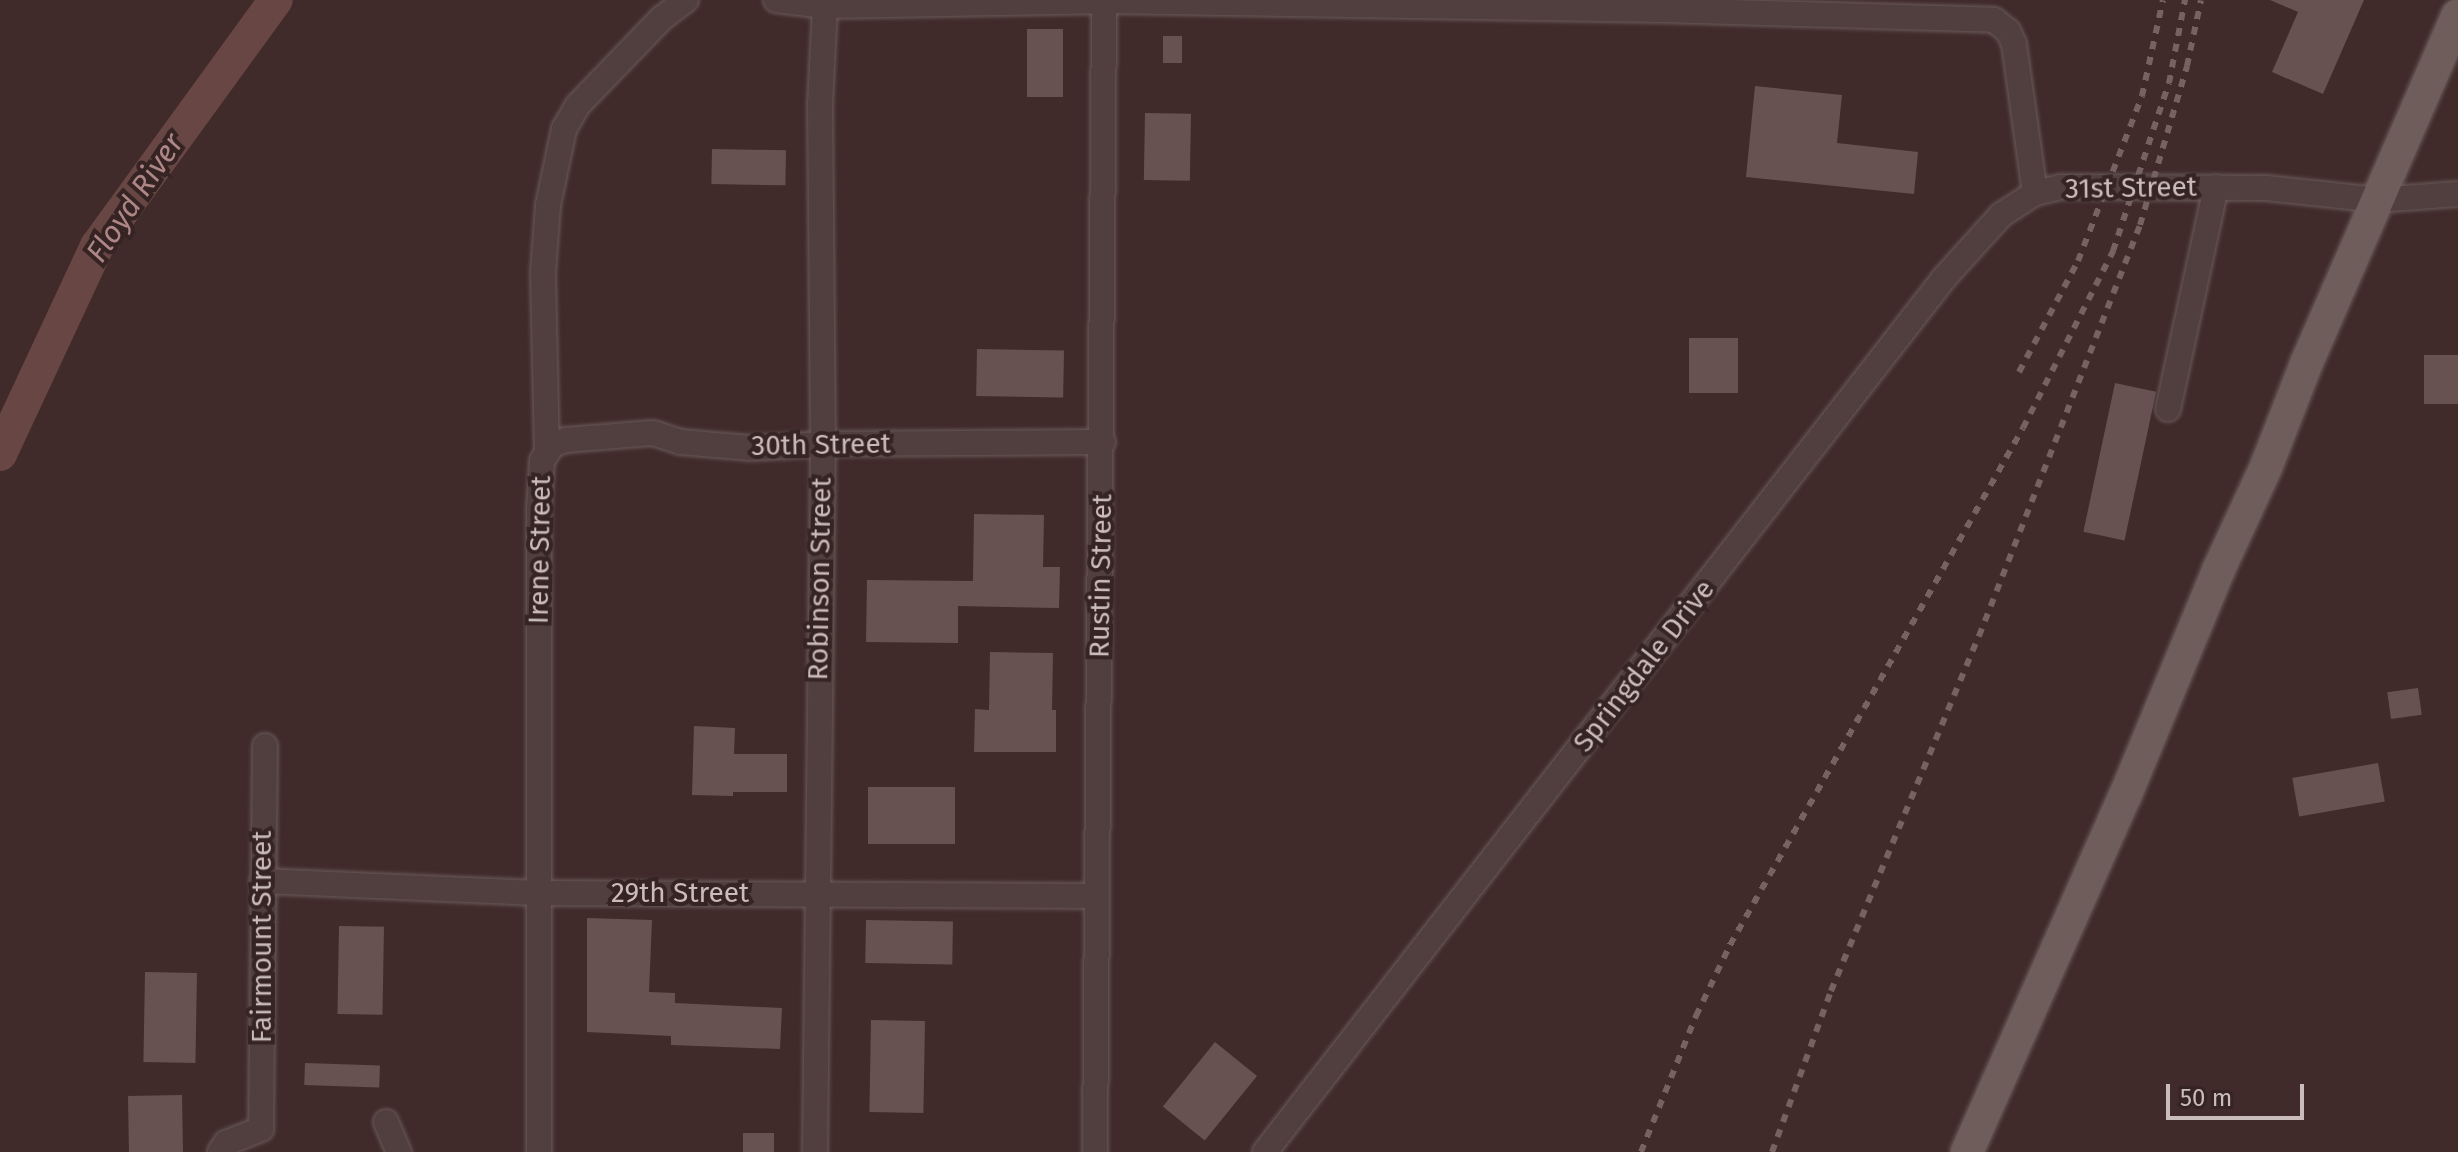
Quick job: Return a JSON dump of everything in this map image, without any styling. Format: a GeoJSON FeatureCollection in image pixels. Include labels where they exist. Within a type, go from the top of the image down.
{"type":"FeatureCollection","features":[{"type":"Feature","properties":{"kind":"main road"},"geometry":{"type":"LineString","coordinates":[[1967,1152],[2125,796],[2458,15]]}},
{"type":"Feature","properties":{"kind":"street","name":"Irene Street"},"geometry":{"type":"LineString","coordinates":[[539,1152],[539,510],[542,461],[547,453],[543,272],[554,164],[564,129],[578,105],[662,18],[686,0]]}},
{"type":"Feature","properties":{"kind":"street"},"geometry":{"type":"LineString","coordinates":[[776,0],[825,6]]}},
{"type":"Feature","properties":{"kind":"street","name":"31st Street"},"geometry":{"type":"LineString","coordinates":[[825,6],[1104,1],[1664,5],[1994,20],[2008,31],[2014,44],[2035,193],[2060,187],[2107,185],[2313,192],[2378,200],[2458,194]]}},
{"type":"Feature","properties":{"kind":"street","name":"Rustin Street"},"geometry":{"type":"LineString","coordinates":[[1095,1152],[1103,442],[1104,1]]}},
{"type":"Feature","properties":{"kind":"street","name":"Robinson Street"},"geometry":{"type":"LineString","coordinates":[[815,1152],[823,444],[820,105],[825,6]]}},
{"type":"Feature","properties":{"kind":"street"},"geometry":{"type":"LineString","coordinates":[[2168,409],[2216,187]]}},
{"type":"Feature","properties":{"kind":"street","name":"Springdale Drive"},"geometry":{"type":"LineString","coordinates":[[1265,1152],[1945,277],[2001,215],[2035,193]]}},
{"type":"Feature","properties":{"kind":"street","name":"30th Street"},"geometry":{"type":"LineString","coordinates":[[547,453],[552,445],[566,440],[653,433],[680,442],[751,448],[823,444],[1103,442]]}},
{"type":"Feature","properties":{"kind":"street","name":"Fairmount Street"},"geometry":{"type":"LineString","coordinates":[[220,1152],[226,1143],[261,1129],[265,746]]}},
{"type":"Feature","properties":{"kind":"street","name":"29th Street"},"geometry":{"type":"LineString","coordinates":[[262,881],[537,893],[1097,896]]}},
{"type":"Feature","properties":{"kind":"street"},"geometry":{"type":"LineString","coordinates":[[386,1122],[399,1152]]}},
{"type":"Feature","properties":{"kind":"building"},"geometry":{"type":"Polygon","coordinates":[[[2270,0],[2364,0],[2323,94],[2272,72],[2298,12],[2270,0]]]}},
{"type":"Feature","properties":{"kind":"building"},"geometry":{"type":"Polygon","coordinates":[[[1027,29],[1063,29],[1063,97],[1027,97],[1027,29]]]}},
{"type":"Feature","properties":{"kind":"building"},"geometry":{"type":"Polygon","coordinates":[[[1163,36],[1182,36],[1182,63],[1163,63],[1163,36]]]}},
{"type":"Feature","properties":{"kind":"building"},"geometry":{"type":"Polygon","coordinates":[[[1755,86],[1842,95],[1837,143],[1918,152],[1914,194],[1746,177],[1755,86]]]}},
{"type":"Feature","properties":{"kind":"building"},"geometry":{"type":"Polygon","coordinates":[[[1145,113],[1191,114],[1190,181],[1144,180],[1145,113]]]}},
{"type":"Feature","properties":{"kind":"building"},"geometry":{"type":"Polygon","coordinates":[[[712,149],[786,150],[785,185],[711,184],[712,149]]]}},
{"type":"Feature","properties":{"kind":"building"},"geometry":{"type":"Polygon","coordinates":[[[1689,338],[1738,338],[1738,393],[1689,393],[1689,338]]]}},
{"type":"Feature","properties":{"kind":"building"},"geometry":{"type":"Polygon","coordinates":[[[977,349],[1064,351],[1063,398],[976,396],[977,349]]]}},
{"type":"Feature","properties":{"kind":"building"},"geometry":{"type":"Polygon","coordinates":[[[2424,355],[2458,355],[2458,404],[2424,404],[2424,355]]]}},
{"type":"Feature","properties":{"kind":"building"},"geometry":{"type":"Polygon","coordinates":[[[2115,383],[2156,392],[2124,540],[2083,532],[2115,383]]]}},
{"type":"Feature","properties":{"kind":"building"},"geometry":{"type":"Polygon","coordinates":[[[974,514],[1044,515],[1043,567],[1060,567],[1059,608],[958,606],[958,643],[866,642],[867,580],[973,581],[974,514]]]}},
{"type":"Feature","properties":{"kind":"building"},"geometry":{"type":"Polygon","coordinates":[[[990,652],[1053,653],[1052,710],[1056,710],[1056,752],[974,752],[975,709],[989,710],[990,652]]]}},
{"type":"Feature","properties":{"kind":"building"},"geometry":{"type":"Polygon","coordinates":[[[2418,688],[2422,715],[2391,719],[2387,692],[2418,688]]]}},
{"type":"Feature","properties":{"kind":"building"},"geometry":{"type":"Polygon","coordinates":[[[694,726],[735,728],[734,754],[787,754],[787,792],[692,795],[694,726]]]}},
{"type":"Feature","properties":{"kind":"building"},"geometry":{"type":"Polygon","coordinates":[[[2378,763],[2385,801],[2299,817],[2292,778],[2378,763]]]}},
{"type":"Feature","properties":{"kind":"building"},"geometry":{"type":"Polygon","coordinates":[[[868,787],[955,787],[955,844],[868,844],[868,787]]]}},
{"type":"Feature","properties":{"kind":"building"},"geometry":{"type":"Polygon","coordinates":[[[587,918],[652,920],[649,992],[675,993],[675,1003],[782,1008],[780,1049],[671,1045],[671,1036],[587,1032],[587,918]]]}},
{"type":"Feature","properties":{"kind":"building"},"geometry":{"type":"Polygon","coordinates":[[[866,920],[953,922],[952,965],[865,963],[866,920]]]}},
{"type":"Feature","properties":{"kind":"building"},"geometry":{"type":"Polygon","coordinates":[[[339,926],[384,927],[382,1015],[337,1014],[339,926]]]}},
{"type":"Feature","properties":{"kind":"building"},"geometry":{"type":"Polygon","coordinates":[[[145,972],[197,973],[195,1063],[143,1062],[145,972]]]}},
{"type":"Feature","properties":{"kind":"building"},"geometry":{"type":"Polygon","coordinates":[[[871,1020],[925,1021],[923,1113],[869,1112],[871,1020]]]}},
{"type":"Feature","properties":{"kind":"building"},"geometry":{"type":"Polygon","coordinates":[[[1215,1042],[1257,1076],[1205,1140],[1163,1107],[1215,1042]]]}},
{"type":"Feature","properties":{"kind":"building"},"geometry":{"type":"Polygon","coordinates":[[[305,1063],[380,1066],[379,1088],[304,1085],[305,1063]]]}},
{"type":"Feature","properties":{"kind":"building"},"geometry":{"type":"Polygon","coordinates":[[[182,1095],[183,1152],[129,1152],[128,1096],[182,1095]]]}},
{"type":"Feature","properties":{"kind":"building"},"geometry":{"type":"Polygon","coordinates":[[[743,1133],[774,1133],[774,1152],[743,1152],[743,1133]]]}},
{"type":"Feature","properties":{"kind":"waterway","name":"Floyd River"},"geometry":{"type":"LineString","coordinates":[[0,454],[97,246],[276,0]]}},
{"type":"Feature","properties":{"kind":"railway"},"geometry":{"type":"LineString","coordinates":[[2019,372],[2078,261],[2142,96],[2163,0]]}},
{"type":"Feature","properties":{"kind":"railway"},"geometry":{"type":"LineString","coordinates":[[1641,1152],[1696,1016],[1730,945],[2023,428],[2113,251],[2169,83],[2185,0]]}},
{"type":"Feature","properties":{"kind":"railway"},"geometry":{"type":"LineString","coordinates":[[1772,1152],[1831,991],[1979,636],[2140,225],[2187,66],[2201,0]]}}]}
